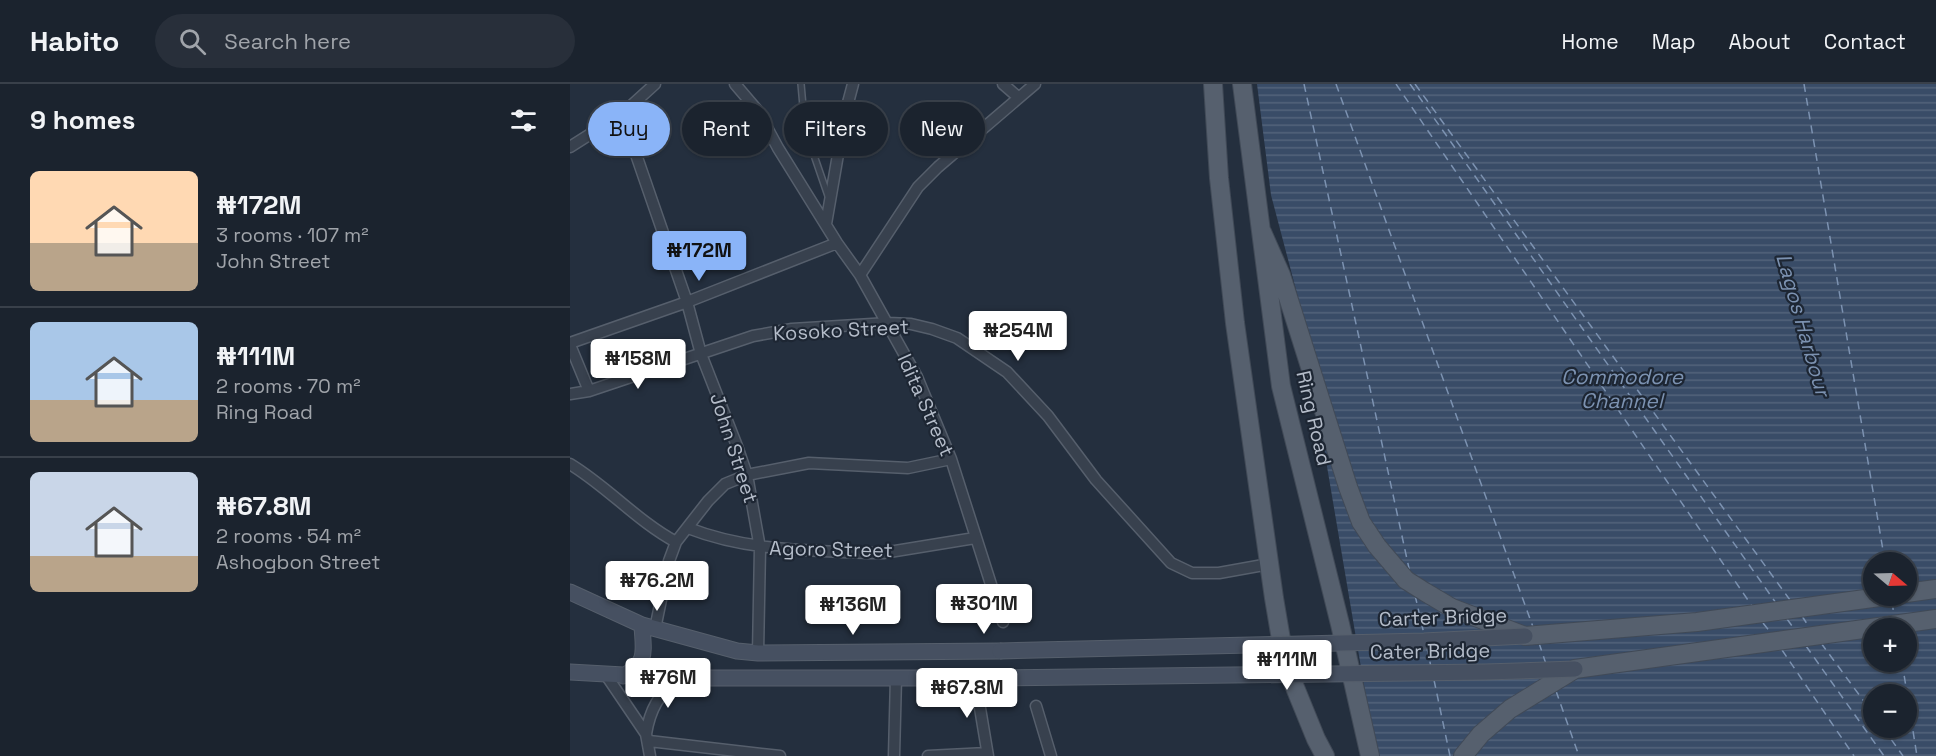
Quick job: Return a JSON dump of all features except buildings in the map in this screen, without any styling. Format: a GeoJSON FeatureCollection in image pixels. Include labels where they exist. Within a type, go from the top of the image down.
{"type":"FeatureCollection","features":[{"type":"Feature","properties":{"kind":"main road"},"geometry":{"type":"LineString","coordinates":[[1213,84],[1235,323],[1285,663],[1325,756]]}},
{"type":"Feature","properties":{"kind":"main road","name":"Ring Road"},"geometry":{"type":"LineString","coordinates":[[1242,84],[1281,386],[1370,756]]}},
{"type":"Feature","properties":{"kind":"main road"},"geometry":{"type":"LineString","coordinates":[[1262,232],[1281,275],[1347,487],[1361,522],[1377,546],[1406,580],[1452,608],[1526,636]]}},
{"type":"Feature","properties":{"kind":"main road"},"geometry":{"type":"LineString","coordinates":[[1917,592],[1936,589]]}},
{"type":"Feature","properties":{"kind":"main road","name":"Carter Bridge"},"geometry":{"type":"LineString","coordinates":[[570,592],[649,627],[737,651],[758,653],[1000,651],[1424,641],[1526,636],[1697,622],[1863,599]]}},
{"type":"Feature","properties":{"kind":"main road"},"geometry":{"type":"LineString","coordinates":[[1463,756],[1481,734],[1510,709],[1575,669],[1936,619]]}},
{"type":"Feature","properties":{"kind":"main road"},"geometry":{"type":"LineString","coordinates":[[623,676],[636,669],[642,658],[649,627]]}},
{"type":"Feature","properties":{"kind":"main road","name":"Cater Bridge"},"geometry":{"type":"LineString","coordinates":[[570,672],[677,678],[998,678],[1575,669]]}},
{"type":"Feature","properties":{"kind":"street"},"geometry":{"type":"LineString","coordinates":[[635,102],[655,84]]}},
{"type":"Feature","properties":{"kind":"street","name":"Idita Street"},"geometry":{"type":"LineString","coordinates":[[735,84],[758,111],[778,148],[860,276],[917,376],[951,459],[1003,622]]}},
{"type":"Feature","properties":{"kind":"street"},"geometry":{"type":"LineString","coordinates":[[826,224],[845,114],[853,84]]}},
{"type":"Feature","properties":{"kind":"street"},"geometry":{"type":"LineString","coordinates":[[1003,84],[1018,97]]}},
{"type":"Feature","properties":{"kind":"street"},"geometry":{"type":"LineString","coordinates":[[860,276],[918,187],[1035,84]]}},
{"type":"Feature","properties":{"kind":"street"},"geometry":{"type":"LineString","coordinates":[[570,147],[588,136]]}},
{"type":"Feature","properties":{"kind":"street","name":"John Street"},"geometry":{"type":"LineString","coordinates":[[637,156],[687,302],[701,354],[747,476],[760,548],[758,653]]}},
{"type":"Feature","properties":{"kind":"street"},"geometry":{"type":"LineString","coordinates":[[589,391],[570,344],[687,302],[837,243]]}},
{"type":"Feature","properties":{"kind":"street","name":"Kosoko Street"},"geometry":{"type":"LineString","coordinates":[[570,394],[589,391],[753,336],[792,329],[888,323],[911,324],[957,338],[1007,372],[1048,416],[1096,480],[1171,562],[1192,573],[1219,573],[1269,564]]}},
{"type":"Feature","properties":{"kind":"street"},"geometry":{"type":"LineString","coordinates":[[649,627],[676,542],[708,501],[725,484],[747,476],[808,463],[908,468],[951,459]]}},
{"type":"Feature","properties":{"kind":"street"},"geometry":{"type":"LineString","coordinates":[[570,464],[623,506],[676,542]]}},
{"type":"Feature","properties":{"kind":"street","name":"Agoro Street"},"geometry":{"type":"LineString","coordinates":[[688,528],[712,538],[760,548],[883,553],[975,538]]}},
{"type":"Feature","properties":{"kind":"street"},"geometry":{"type":"LineString","coordinates":[[606,675],[647,738],[780,756]]}},
{"type":"Feature","properties":{"kind":"street"},"geometry":{"type":"LineString","coordinates":[[894,756],[896,677]]}},
{"type":"Feature","properties":{"kind":"street"},"geometry":{"type":"LineString","coordinates":[[650,756],[647,738],[653,706],[677,678]]}},
{"type":"Feature","properties":{"kind":"street"},"geometry":{"type":"LineString","coordinates":[[928,756],[988,754],[975,678]]}},
{"type":"Feature","properties":{"kind":"street"},"geometry":{"type":"LineString","coordinates":[[1036,706],[1051,756]]}},
{"type":"Feature","properties":{"kind":"lane"},"geometry":{"type":"LineString","coordinates":[[801,84],[805,129],[830,201]]}},
{"type":"Feature","properties":{"kind":"water","name":"Commodore Channel"},"geometry":{"type":"Polygon","coordinates":[[[1257,84],[1936,84],[1936,756],[1376,756],[1299,301],[1271,195],[1257,84]]]}},
{"type":"Feature","properties":{"kind":"ferry route"},"geometry":{"type":"LineString","coordinates":[[1304,84],[1410,573]]}},
{"type":"Feature","properties":{"kind":"ferry route"},"geometry":{"type":"LineString","coordinates":[[1336,84],[1533,627]]}},
{"type":"Feature","properties":{"kind":"ferry route"},"geometry":{"type":"LineString","coordinates":[[1396,84],[1752,606]]}},
{"type":"Feature","properties":{"kind":"ferry route"},"geometry":{"type":"LineString","coordinates":[[1410,84],[1776,603]]}},
{"type":"Feature","properties":{"kind":"ferry route"},"geometry":{"type":"LineString","coordinates":[[1415,84],[1790,600]]}},
{"type":"Feature","properties":{"kind":"ferry route"},"geometry":{"type":"LineString","coordinates":[[1804,84],[1883,552]]}},
{"type":"Feature","properties":{"kind":"ferry route"},"geometry":{"type":"LineString","coordinates":[[1415,595],[1424,634]]}},
{"type":"Feature","properties":{"kind":"ferry route"},"geometry":{"type":"LineString","coordinates":[[1893,606],[1894,615]]}},
{"type":"Feature","properties":{"kind":"ferry route"},"geometry":{"type":"LineString","coordinates":[[1802,616],[1809,627]]}},
{"type":"Feature","properties":{"kind":"ferry route"},"geometry":{"type":"LineString","coordinates":[[1787,619],[1795,630]]}},
{"type":"Feature","properties":{"kind":"ferry route"},"geometry":{"type":"LineString","coordinates":[[1763,623],[1771,633]]}},
{"type":"Feature","properties":{"kind":"ferry route"},"geometry":{"type":"LineString","coordinates":[[1539,643],[1546,664]]}},
{"type":"Feature","properties":{"kind":"ferry route"},"geometry":{"type":"LineString","coordinates":[[1821,643],[1863,700]]}},
{"type":"Feature","properties":{"kind":"ferry route"},"geometry":{"type":"LineString","coordinates":[[1806,646],[1884,756]]}},
{"type":"Feature","properties":{"kind":"ferry route"},"geometry":{"type":"LineString","coordinates":[[1427,648],[1431,667]]}},
{"type":"Feature","properties":{"kind":"ferry route"},"geometry":{"type":"LineString","coordinates":[[1782,650],[1854,756]]}},
{"type":"Feature","properties":{"kind":"ferry route"},"geometry":{"type":"LineString","coordinates":[[1904,672],[1917,756]]}},
{"type":"Feature","properties":{"kind":"ferry route"},"geometry":{"type":"LineString","coordinates":[[1434,680],[1450,756]]}},
{"type":"Feature","properties":{"kind":"ferry route"},"geometry":{"type":"LineString","coordinates":[[1556,691],[1579,756]]}},
{"type":"Feature","properties":{"kind":"ferry route"},"geometry":{"type":"LineString","coordinates":[[1890,738],[1903,756]]}},
{"type":"Feature","properties":{"kind":"water label","name":"Lagos Harbour"},"geometry":{"type":"Point","coordinates":[1803,325]}}]}
